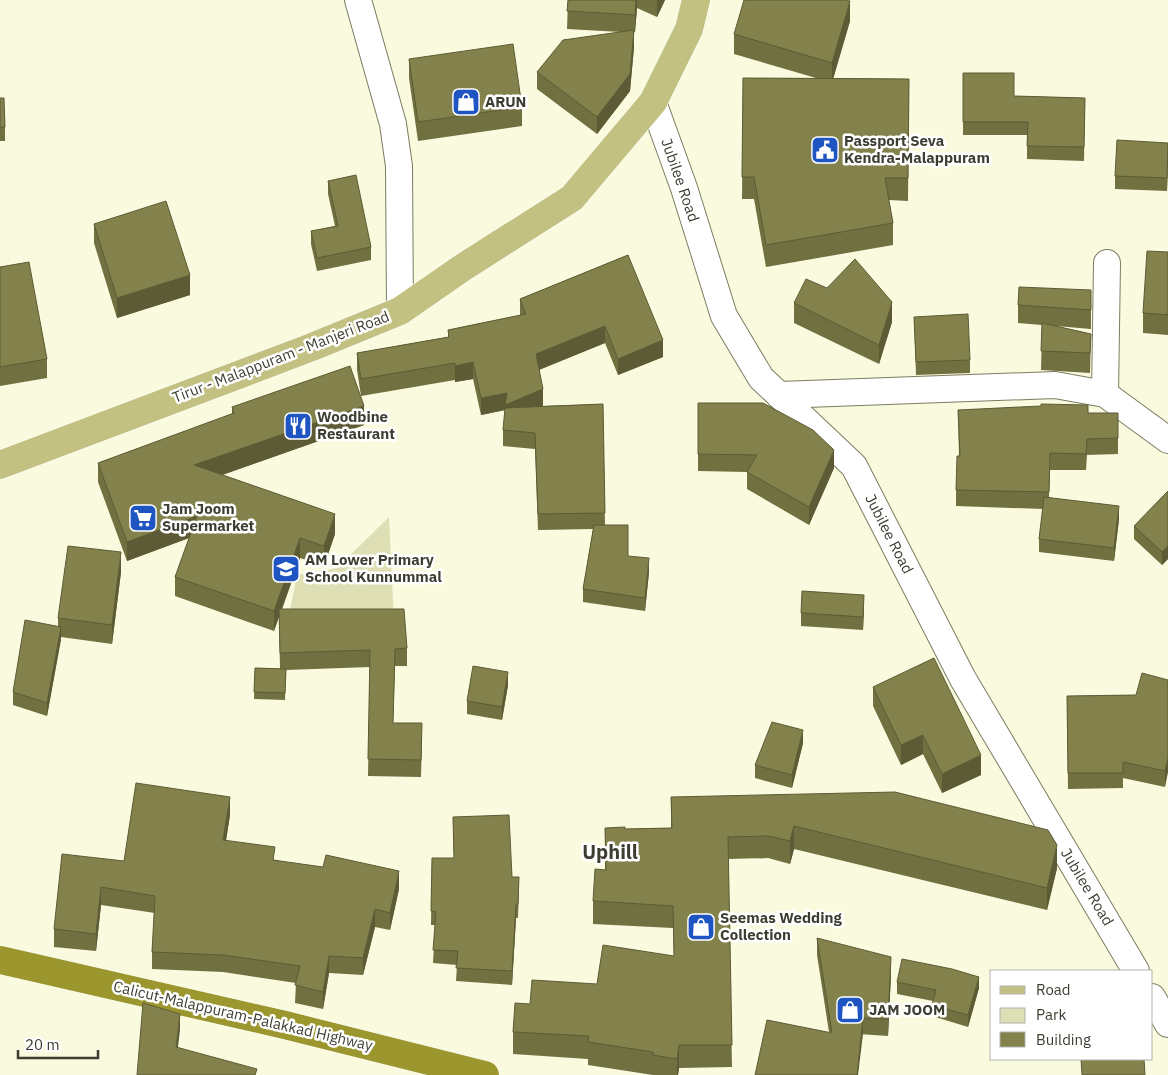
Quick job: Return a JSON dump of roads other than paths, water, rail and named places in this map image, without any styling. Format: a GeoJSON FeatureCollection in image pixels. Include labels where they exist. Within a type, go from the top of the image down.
{"type":"FeatureCollection","features":[{"type":"Feature","properties":{"kind":"highway","name":"Calicut-Malappuram-Palakkad Highway"},"geometry":{"type":"LineString","coordinates":[[0,960],[285,1025],[485,1075]]}},
{"type":"Feature","properties":{"kind":"main road","name":"Tirur - Malappuram - Manjeri Road"},"geometry":{"type":"LineString","coordinates":[[0,465],[312,347],[400,311],[462,268],[572,198],[652,102],[688,29],[696,0]]}},
{"type":"Feature","properties":{"kind":"street"},"geometry":{"type":"LineString","coordinates":[[358,0],[394,124],[399,166],[400,311]]}},
{"type":"Feature","properties":{"kind":"street","name":"Jubilee Road"},"geometry":{"type":"LineString","coordinates":[[652,102],[684,188],[724,316],[761,378],[854,466],[963,678],[1135,970]]}},
{"type":"Feature","properties":{"kind":"street"},"geometry":{"type":"LineString","coordinates":[[1105,394],[1107,263]]}},
{"type":"Feature","properties":{"kind":"street"},"geometry":{"type":"LineString","coordinates":[[780,395],[1055,385],[1105,394],[1168,440]]}},
{"type":"Feature","properties":{"kind":"street"},"geometry":{"type":"LineString","coordinates":[[1153,999],[1168,1024]]}},
{"type":"Feature","properties":{"kind":"place","name":"ARUN"},"geometry":{"type":"Point","coordinates":[466,102]}},
{"type":"Feature","properties":{"kind":"place","name":"Passport Seva Kendra-Malappuram"},"geometry":{"type":"Point","coordinates":[825,150]}},
{"type":"Feature","properties":{"kind":"place","name":"Woodbine Restaurant"},"geometry":{"type":"Point","coordinates":[298,426]}},
{"type":"Feature","properties":{"kind":"place","name":"Jam Joom Supermarket"},"geometry":{"type":"Point","coordinates":[143,518]}},
{"type":"Feature","properties":{"kind":"place","name":"AM Lower Primary School Kunnummal"},"geometry":{"type":"Point","coordinates":[286,569]}},
{"type":"Feature","properties":{"kind":"place","name":"Seemas Wedding Collection"},"geometry":{"type":"Point","coordinates":[701,927]}},
{"type":"Feature","properties":{"kind":"place","name":"JAM JOOM"},"geometry":{"type":"Point","coordinates":[850,1010]}},
{"type":"Feature","properties":{"kind":"district","name":"Uphill"},"geometry":{"type":"Point","coordinates":[610,852]}}]}
